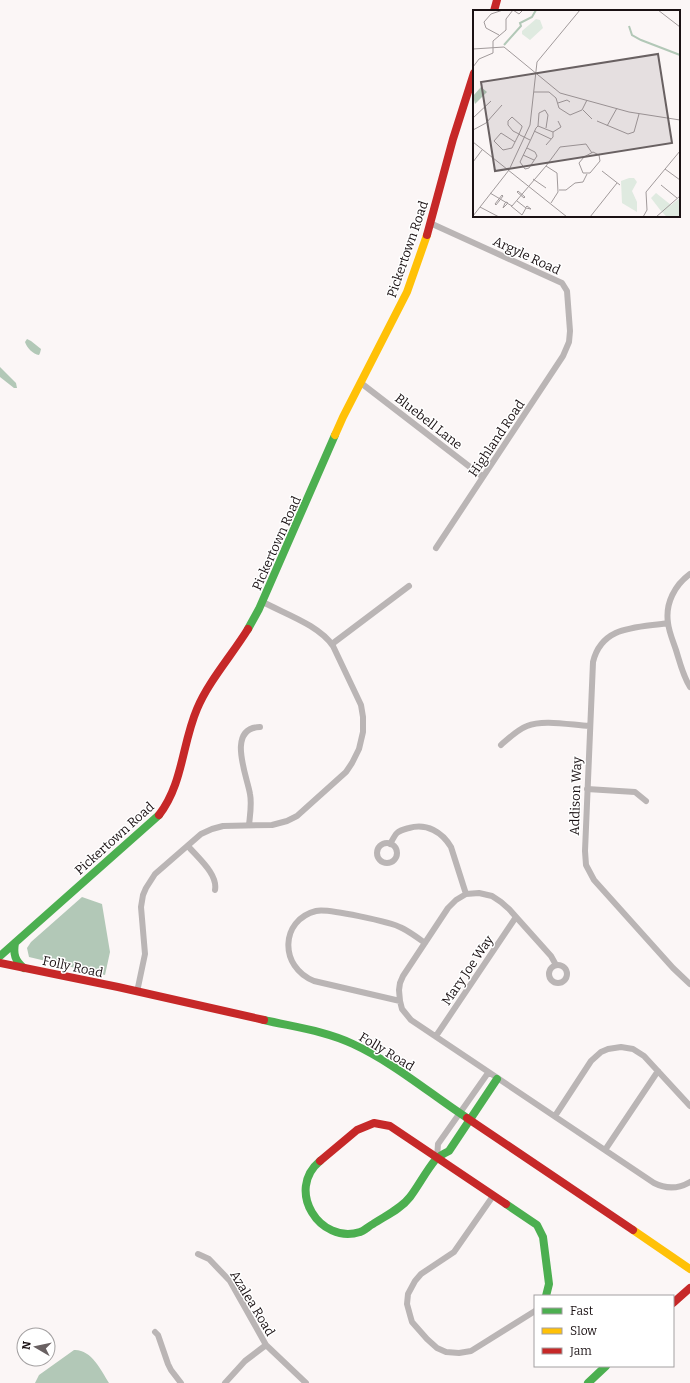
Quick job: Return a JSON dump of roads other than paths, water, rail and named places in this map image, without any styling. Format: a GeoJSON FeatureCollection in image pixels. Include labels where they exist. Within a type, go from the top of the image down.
{"type":"FeatureCollection","features":[{"type":"Feature","properties":{"kind":"street"},"geometry":{"type":"LineString","coordinates":[[494,10],[497,0]]}},
{"type":"Feature","properties":{"kind":"street","name":"Pickertown Road"},"geometry":{"type":"LineString","coordinates":[[0,956],[162,812],[173,795],[196,709],[247,632],[263,602],[330,446],[407,292],[417,267],[453,139],[473,76]]}},
{"type":"Feature","properties":{"kind":"street","name":"Argyle Road"},"geometry":{"type":"LineString","coordinates":[[430,223],[562,283],[567,291],[570,339]]}},
{"type":"Feature","properties":{"kind":"street","name":"Highland Road"},"geometry":{"type":"LineString","coordinates":[[436,548],[563,356],[570,339]]}},
{"type":"Feature","properties":{"kind":"street","name":"Bluebell Lane"},"geometry":{"type":"LineString","coordinates":[[361,383],[483,477]]}},
{"type":"Feature","properties":{"kind":"street"},"geometry":{"type":"LineString","coordinates":[[690,574],[678,586],[672,596],[668,609],[668,623],[683,672],[690,687]]}},
{"type":"Feature","properties":{"kind":"street"},"geometry":{"type":"LineString","coordinates":[[332,644],[409,586]]}},
{"type":"Feature","properties":{"kind":"street"},"geometry":{"type":"LineString","coordinates":[[137,992],[146,954],[141,906],[143,895],[155,874],[201,834],[217,827],[278,825],[293,818],[346,772],[356,758],[361,744],[364,726],[361,705],[332,644],[318,630],[263,602]]}},
{"type":"Feature","properties":{"kind":"street","name":"Addison Way"},"geometry":{"type":"LineString","coordinates":[[668,623],[620,631],[602,642],[592,662],[584,851],[586,865],[594,880],[623,914],[673,968],[690,984]]}},
{"type":"Feature","properties":{"kind":"street"},"geometry":{"type":"LineString","coordinates":[[501,744],[527,725],[542,723],[589,726]]}},
{"type":"Feature","properties":{"kind":"street"},"geometry":{"type":"LineString","coordinates":[[249,825],[251,796],[242,762],[241,749],[242,742],[248,731],[256,727],[260,727]]}},
{"type":"Feature","properties":{"kind":"street"},"geometry":{"type":"LineString","coordinates":[[587,788],[635,792],[646,801]]}},
{"type":"Feature","properties":{"kind":"street"},"geometry":{"type":"LineString","coordinates":[[390,844],[397,833],[413,827],[426,827],[439,832],[448,841],[451,847],[466,894]]}},
{"type":"Feature","properties":{"kind":"street"},"geometry":{"type":"LineString","coordinates":[[188,846],[213,875],[216,881],[215,890]]}},
{"type":"Feature","properties":{"kind":"street"},"geometry":{"type":"LineString","coordinates":[[556,965],[551,956],[501,902],[492,896],[479,893],[466,894],[450,905],[403,976],[399,990],[402,1009],[411,1020],[497,1079],[658,1185],[670,1188],[678,1187],[690,1182]]}},
{"type":"Feature","properties":{"kind":"street"},"geometry":{"type":"LineString","coordinates":[[400,1001],[314,981],[307,978],[297,971],[290,958],[288,945],[291,933],[297,922],[305,916],[316,911],[329,910],[398,926],[425,943]]}},
{"type":"Feature","properties":{"kind":"street","name":"Mary Joe Way"},"geometry":{"type":"LineString","coordinates":[[436,1036],[516,917]]}},
{"type":"Feature","properties":{"kind":"street"},"geometry":{"type":"LineString","coordinates":[[15,943],[14,957],[20,965],[25,968]]}},
{"type":"Feature","properties":{"kind":"street","name":"Folly Road"},"geometry":{"type":"LineString","coordinates":[[0,963],[308,1030],[340,1039],[373,1054],[386,1062],[690,1269]]}},
{"type":"Feature","properties":{"kind":"street"},"geometry":{"type":"LineString","coordinates":[[555,1116],[592,1060],[601,1052],[608,1049],[621,1047],[633,1050],[644,1056],[690,1106]]}},
{"type":"Feature","properties":{"kind":"street"},"geometry":{"type":"LineString","coordinates":[[605,1150],[658,1071]]}},
{"type":"Feature","properties":{"kind":"street"},"geometry":{"type":"LineString","coordinates":[[437,1158],[438,1144],[488,1072]]}},
{"type":"Feature","properties":{"kind":"street"},"geometry":{"type":"LineString","coordinates":[[497,1079],[449,1151],[437,1158],[409,1199],[399,1208],[360,1232],[341,1234],[327,1228],[310,1211],[306,1201],[305,1190],[307,1178],[314,1166],[357,1130],[367,1125],[380,1123],[390,1126],[437,1158],[493,1196],[537,1225],[541,1231],[549,1284],[546,1295]]}},
{"type":"Feature","properties":{"kind":"street"},"geometry":{"type":"LineString","coordinates":[[493,1196],[454,1252],[421,1274],[415,1281],[408,1294],[407,1304],[412,1322],[437,1348],[446,1352],[459,1353],[471,1351],[534,1312]]}},
{"type":"Feature","properties":{"kind":"street","name":"Azalea Road"},"geometry":{"type":"LineString","coordinates":[[198,1254],[209,1259],[230,1281],[266,1345],[306,1383]]}},
{"type":"Feature","properties":{"kind":"street"},"geometry":{"type":"LineString","coordinates":[[674,1302],[690,1288]]}},
{"type":"Feature","properties":{"kind":"street"},"geometry":{"type":"LineString","coordinates":[[155,1332],[158,1335],[171,1370],[181,1383]]}},
{"type":"Feature","properties":{"kind":"street"},"geometry":{"type":"LineString","coordinates":[[225,1383],[245,1361],[266,1345]]}},
{"type":"Feature","properties":{"kind":"street"},"geometry":{"type":"LineString","coordinates":[[588,1383],[605,1367]]}}]}
